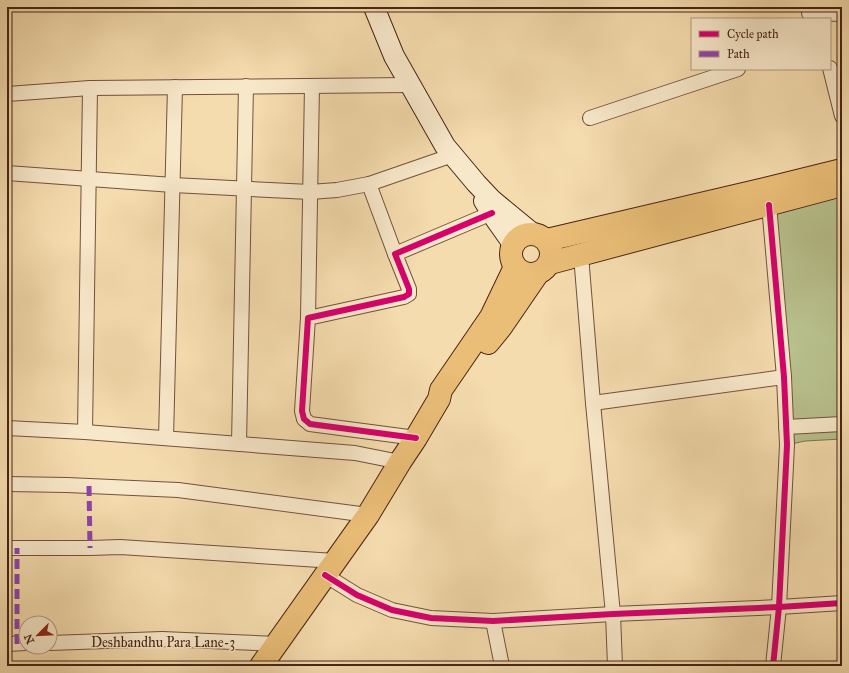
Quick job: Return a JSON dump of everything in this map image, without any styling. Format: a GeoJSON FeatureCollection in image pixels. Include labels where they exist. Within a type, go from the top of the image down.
{"type":"FeatureCollection","features":[{"type":"Feature","properties":{"kind":"main road"},"geometry":{"type":"LineString","coordinates":[[374,7],[394,56],[445,146],[492,200],[540,236],[550,247],[552,255],[501,327],[446,396],[439,399]]}},
{"type":"Feature","properties":{"kind":"main road"},"geometry":{"type":"LineString","coordinates":[[842,170],[765,189],[540,236],[524,234],[517,238],[512,244],[510,252],[511,260],[522,272],[530,274],[581,254],[842,185]]}},
{"type":"Feature","properties":{"kind":"main road"},"geometry":{"type":"LineString","coordinates":[[476,183],[481,195],[512,244]]}},
{"type":"Feature","properties":{"kind":"main road"},"geometry":{"type":"LineString","coordinates":[[261,666],[368,515],[439,399],[440,390],[491,317],[516,267]]}},
{"type":"Feature","properties":{"kind":"street"},"geometry":{"type":"LineString","coordinates":[[808,13],[842,14]]}},
{"type":"Feature","properties":{"kind":"street"},"geometry":{"type":"LineString","coordinates":[[590,118],[735,70]]}},
{"type":"Feature","properties":{"kind":"street"},"geometry":{"type":"LineString","coordinates":[[830,70],[842,116]]}},
{"type":"Feature","properties":{"kind":"street"},"geometry":{"type":"LineString","coordinates":[[7,94],[90,88],[410,85]]}},
{"type":"Feature","properties":{"kind":"street"},"geometry":{"type":"LineString","coordinates":[[239,444],[246,86]]}},
{"type":"Feature","properties":{"kind":"street"},"geometry":{"type":"LineString","coordinates":[[312,86],[308,318],[302,411],[304,419],[310,424],[416,438]]}},
{"type":"Feature","properties":{"kind":"street"},"geometry":{"type":"LineString","coordinates":[[166,438],[176,87]]}},
{"type":"Feature","properties":{"kind":"street"},"geometry":{"type":"LineString","coordinates":[[85,432],[90,88]]}},
{"type":"Feature","properties":{"kind":"street"},"geometry":{"type":"LineString","coordinates":[[7,173],[310,192],[337,190],[369,184],[453,155]]}},
{"type":"Feature","properties":{"kind":"street"},"geometry":{"type":"LineString","coordinates":[[308,318],[404,297],[409,294],[409,289],[369,184]]}},
{"type":"Feature","properties":{"kind":"street"},"geometry":{"type":"LineString","coordinates":[[769,205],[784,377],[787,445],[779,607],[773,666]]}},
{"type":"Feature","properties":{"kind":"street"},"geometry":{"type":"LineString","coordinates":[[395,254],[492,213]]}},
{"type":"Feature","properties":{"kind":"street"},"geometry":{"type":"LineString","coordinates":[[581,254],[593,403],[613,614],[615,666]]}},
{"type":"Feature","properties":{"kind":"street"},"geometry":{"type":"LineString","coordinates":[[593,403],[784,377]]}},
{"type":"Feature","properties":{"kind":"street"},"geometry":{"type":"LineString","coordinates":[[786,428],[842,424]]}},
{"type":"Feature","properties":{"kind":"street"},"geometry":{"type":"LineString","coordinates":[[7,428],[85,432],[355,453],[400,462]]}},
{"type":"Feature","properties":{"kind":"street"},"geometry":{"type":"LineString","coordinates":[[7,484],[178,490],[368,515]]}},
{"type":"Feature","properties":{"kind":"street"},"geometry":{"type":"LineString","coordinates":[[7,548],[120,547],[330,568],[357,595],[392,610],[431,618],[493,621],[842,603]]}},
{"type":"Feature","properties":{"kind":"street"},"geometry":{"type":"LineString","coordinates":[[493,621],[502,666]]}},
{"type":"Feature","properties":{"kind":"street","name":"Deshbandhu Para Lane-3"},"geometry":{"type":"LineString","coordinates":[[58,642],[162,639],[277,644]]}},
{"type":"Feature","properties":{"kind":"street"},"geometry":{"type":"LineString","coordinates":[[7,644],[18,643]]}},
{"type":"Feature","properties":{"kind":"green space"},"geometry":{"type":"Polygon","coordinates":[[[842,185],[842,439],[805,441],[787,445],[769,205],[842,185]]]}},
{"type":"Feature","properties":{"kind":"marked path"},"geometry":{"type":"LineString","coordinates":[[89,486],[90,548]]}},
{"type":"Feature","properties":{"kind":"marked path"},"geometry":{"type":"LineString","coordinates":[[17,548],[17,644]]}},
{"type":"Feature","properties":{"kind":"cycle path"},"geometry":{"type":"LineString","coordinates":[[769,205],[784,377],[787,445],[779,607],[773,666]]}},
{"type":"Feature","properties":{"kind":"cycle path"},"geometry":{"type":"LineString","coordinates":[[416,438],[310,424],[304,419],[302,411],[308,318],[404,297],[409,294],[409,289],[395,254],[492,213]]}},
{"type":"Feature","properties":{"kind":"cycle path"},"geometry":{"type":"LineString","coordinates":[[325,575],[357,595],[392,610],[431,618],[493,621],[842,603]]}}]}
